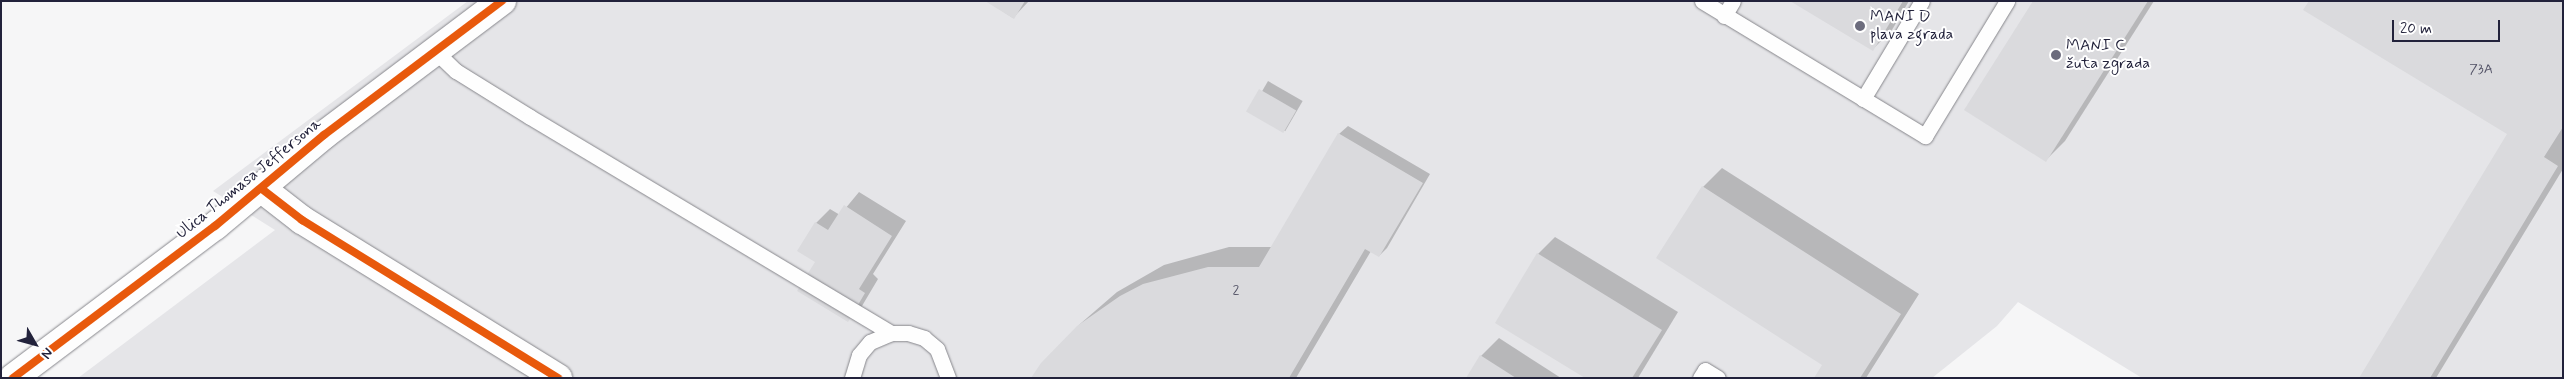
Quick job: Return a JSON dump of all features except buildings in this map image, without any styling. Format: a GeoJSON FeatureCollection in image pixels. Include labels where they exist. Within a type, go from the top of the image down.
{"type":"FeatureCollection","features":[{"type":"Feature","properties":{"kind":"street","name":"Ulica Thomasa Jeffersona"},"geometry":{"type":"LineString","coordinates":[[13,378],[262,189],[324,135],[502,1]]}},
{"type":"Feature","properties":{"kind":"street"},"geometry":{"type":"LineString","coordinates":[[262,189],[302,220],[558,378]]}},
{"type":"Feature","properties":{"kind":"lane"},"geometry":{"type":"LineString","coordinates":[[1702,1],[1925,136],[2007,1]]}},
{"type":"Feature","properties":{"kind":"lane"},"geometry":{"type":"LineString","coordinates":[[1724,16],[1733,1]]}},
{"type":"Feature","properties":{"kind":"lane"},"geometry":{"type":"LineString","coordinates":[[1863,99],[1922,1]]}},
{"type":"Feature","properties":{"kind":"lane"},"geometry":{"type":"LineString","coordinates":[[435,52],[456,71],[530,117],[891,333]]}},
{"type":"Feature","properties":{"kind":"lane"},"geometry":{"type":"LineString","coordinates":[[852,378],[859,355],[870,342],[891,333],[908,333],[924,338],[937,349],[948,378]]}},
{"type":"Feature","properties":{"kind":"lane"},"geometry":{"type":"LineString","coordinates":[[1700,378],[1705,370],[1718,378]]}},
{"type":"Feature","properties":{"kind":"shaded area"},"geometry":{"type":"Polygon","coordinates":[[[468,1],[2563,1],[2563,378],[2142,378],[2018,302],[1997,326],[1932,378],[78,378],[275,230],[213,191],[468,1]]]}},
{"type":"Feature","properties":{"kind":"cycle path"},"geometry":{"type":"LineString","coordinates":[[13,378],[215,226],[324,135],[502,1]]}},
{"type":"Feature","properties":{"kind":"cycle path"},"geometry":{"type":"LineString","coordinates":[[262,189],[302,220],[558,378]]}},
{"type":"Feature","properties":{"kind":"place","name":"MANI D plava zgrada"},"geometry":{"type":"Point","coordinates":[1860,26]}},
{"type":"Feature","properties":{"kind":"place","name":"MANI C žuta zgrada"},"geometry":{"type":"Point","coordinates":[2056,55]}}]}
